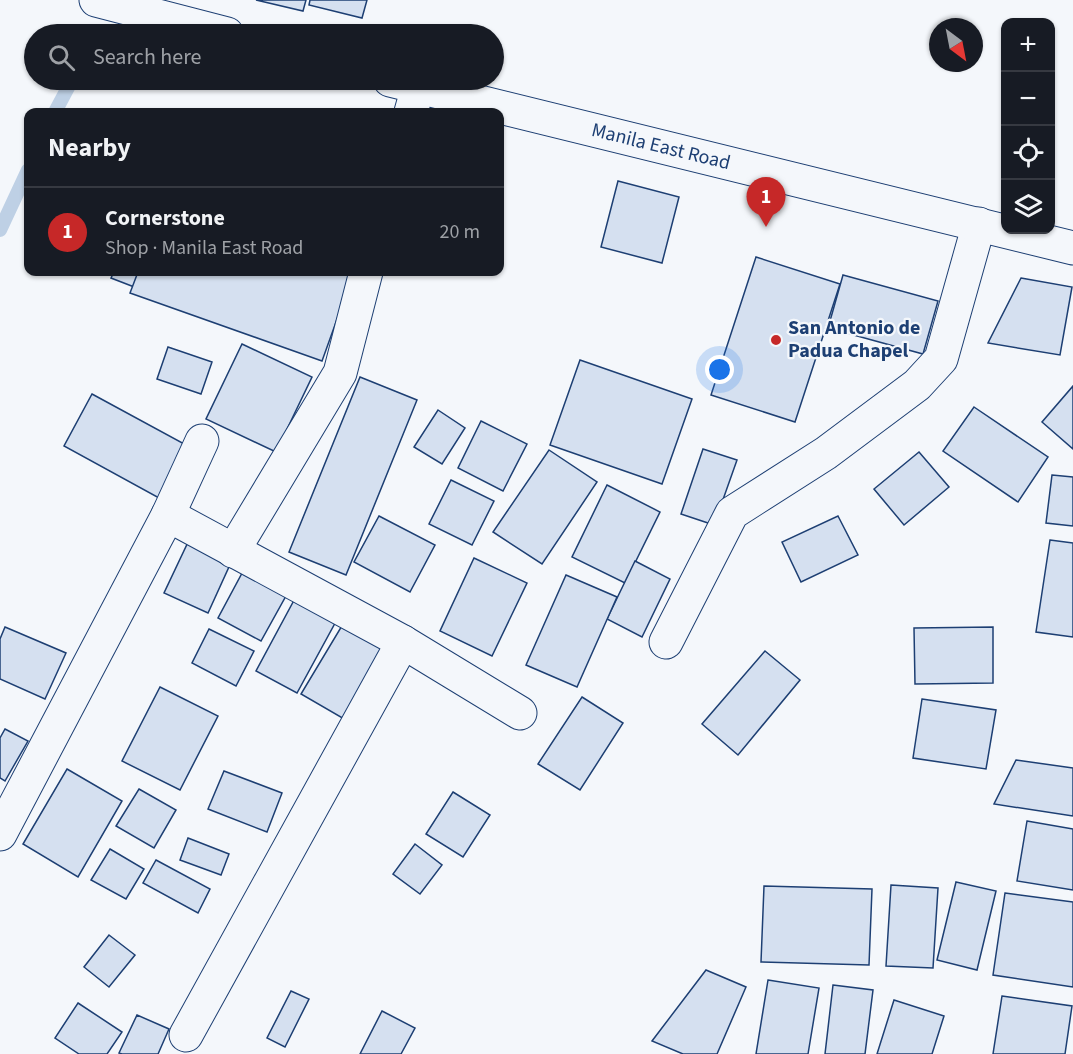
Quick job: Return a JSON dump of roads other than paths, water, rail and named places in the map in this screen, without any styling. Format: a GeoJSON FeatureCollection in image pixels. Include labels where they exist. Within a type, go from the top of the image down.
{"type":"FeatureCollection","features":[{"type":"Feature","properties":{"kind":"street"},"geometry":{"type":"LineString","coordinates":[[96,0],[188,24]]}},
{"type":"Feature","properties":{"kind":"street","name":"Manila East Road"},"geometry":{"type":"LineString","coordinates":[[406,93],[472,108]]}},
{"type":"Feature","properties":{"kind":"street","name":"Manila East Road"},"geometry":{"type":"LineString","coordinates":[[504,115],[979,224],[1073,248]]}},
{"type":"Feature","properties":{"kind":"street"},"geometry":{"type":"LineString","coordinates":[[666,642],[732,513],[826,453],[917,385],[941,359],[979,224]]}},
{"type":"Feature","properties":{"kind":"street"},"geometry":{"type":"LineString","coordinates":[[233,550],[340,373],[365,276]]}},
{"type":"Feature","properties":{"kind":"street"},"geometry":{"type":"LineString","coordinates":[[0,834],[168,515],[202,441]]}},
{"type":"Feature","properties":{"kind":"street"},"geometry":{"type":"LineString","coordinates":[[168,515],[403,642],[520,713]]}},
{"type":"Feature","properties":{"kind":"street"},"geometry":{"type":"LineString","coordinates":[[186,1035],[403,642]]}},
{"type":"Feature","properties":{"kind":"waterway"},"geometry":{"type":"LineString","coordinates":[[57,108],[67,90]]}},
{"type":"Feature","properties":{"kind":"waterway"},"geometry":{"type":"LineString","coordinates":[[0,230],[24,179]]}},
{"type":"Feature","properties":{"kind":"place","name":"Cornerstone"},"geometry":{"type":"Point","coordinates":[766,227]}},
{"type":"Feature","properties":{"kind":"place","name":"San Antonio de Padua Chapel"},"geometry":{"type":"Point","coordinates":[776,340]}}]}
